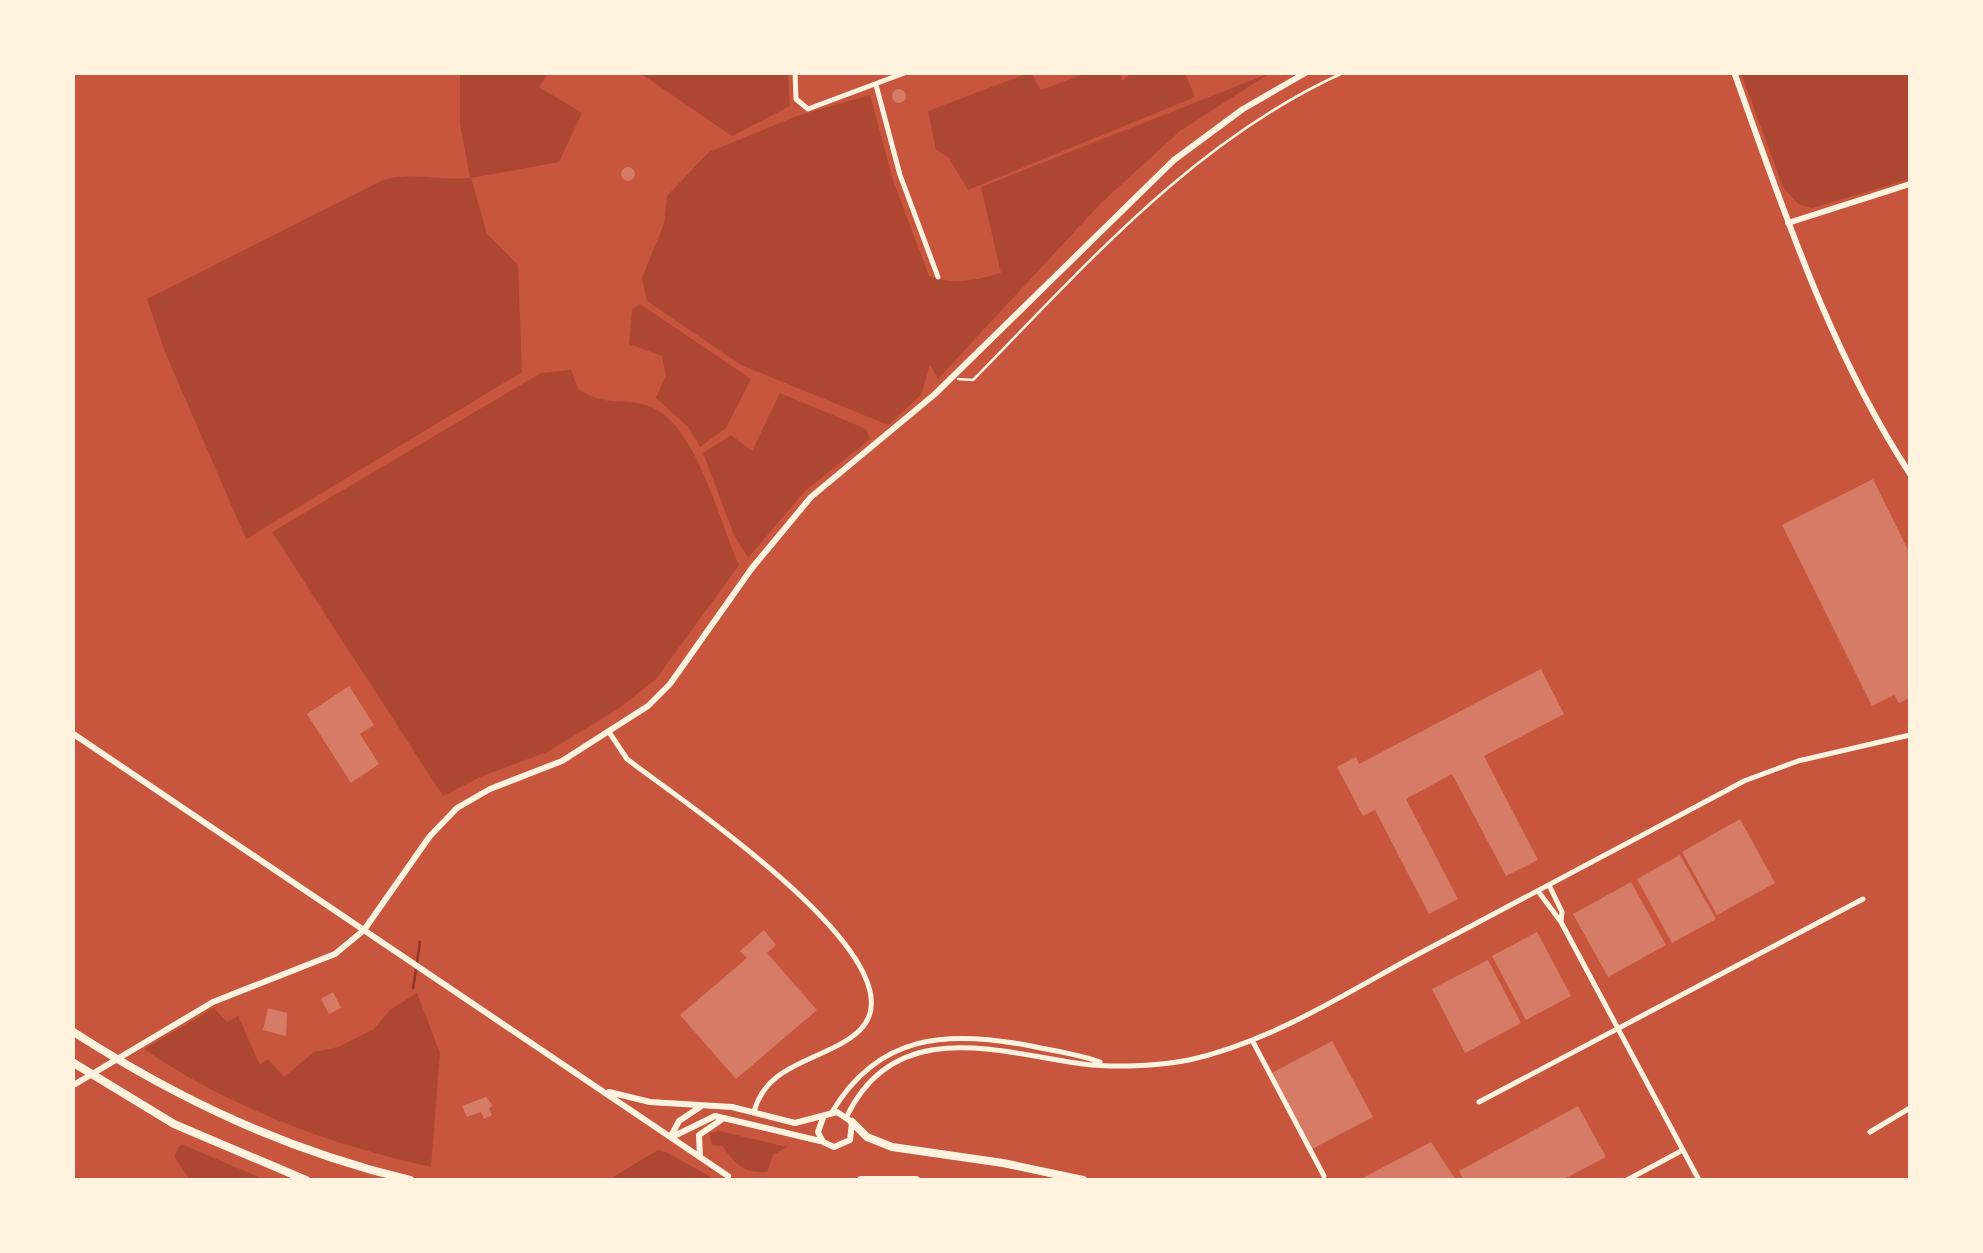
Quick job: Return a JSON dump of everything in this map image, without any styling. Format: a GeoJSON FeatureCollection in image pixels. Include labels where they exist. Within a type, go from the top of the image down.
{"type":"FeatureCollection","features":[{"type":"Feature","properties":{"kind":"highway"},"geometry":{"type":"LineString","coordinates":[[72,1031],[197,1106],[275,1140],[410,1180]]}},
{"type":"Feature","properties":{"kind":"highway"},"geometry":{"type":"LineString","coordinates":[[72,1062],[174,1124],[306,1180]]}},
{"type":"Feature","properties":{"kind":"highway"},"geometry":{"type":"LineString","coordinates":[[849,1119],[867,1137],[892,1147],[1003,1163],[1083,1180]]}},
{"type":"Feature","properties":{"kind":"highway"},"geometry":{"type":"LineString","coordinates":[[861,1180],[916,1180]]}},
{"type":"Feature","properties":{"kind":"main road"},"geometry":{"type":"LineString","coordinates":[[72,1086],[213,1002],[336,954],[364,930],[430,836],[457,808],[490,788],[562,761],[609,732],[670,684],[792,516],[954,375],[1174,160],[1242,109],[1307,72]]}},
{"type":"Feature","properties":{"kind":"main road"},"geometry":{"type":"LineString","coordinates":[[1734,72],[1788,223],[1853,378],[1910,474]]}},
{"type":"Feature","properties":{"kind":"main road"},"geometry":{"type":"LineString","coordinates":[[1788,223],[1910,184]]}},
{"type":"Feature","properties":{"kind":"main road"},"geometry":{"type":"LineString","coordinates":[[72,733],[728,1176]]}},
{"type":"Feature","properties":{"kind":"main road"},"geometry":{"type":"LineString","coordinates":[[603,1092],[650,1102],[754,1112],[795,1124],[832,1112],[849,1119],[852,1134],[846,1144],[834,1147],[727,1118],[707,1117],[670,1137]]}},
{"type":"Feature","properties":{"kind":"main road"},"geometry":{"type":"LineString","coordinates":[[670,1137],[680,1121],[704,1105]]}},
{"type":"Feature","properties":{"kind":"main road"},"geometry":{"type":"LineString","coordinates":[[700,1157],[703,1130],[727,1118]]}},
{"type":"Feature","properties":{"kind":"main road"},"geometry":{"type":"LineString","coordinates":[[823,1118],[818,1132],[823,1142]]}},
{"type":"Feature","properties":{"kind":"street"},"geometry":{"type":"LineString","coordinates":[[795,72],[796,99],[808,109],[907,72]]}},
{"type":"Feature","properties":{"kind":"street"},"geometry":{"type":"LineString","coordinates":[[876,85],[900,175],[938,277]]}},
{"type":"Feature","properties":{"kind":"street"},"geometry":{"type":"LineString","coordinates":[[609,732],[626,759],[783,875],[870,984],[871,1010],[865,1024],[840,1043],[784,1072],[759,1098],[754,1112]]}},
{"type":"Feature","properties":{"kind":"street"},"geometry":{"type":"LineString","coordinates":[[849,1119],[869,1083],[918,1054],[944,1047],[974,1045],[1089,1065],[1186,1060],[1252,1040],[1758,774],[1910,735]]}},
{"type":"Feature","properties":{"kind":"street"},"geometry":{"type":"LineString","coordinates":[[1549,885],[1562,912],[1562,922]]}},
{"type":"Feature","properties":{"kind":"street"},"geometry":{"type":"LineString","coordinates":[[1538,891],[1562,922],[1699,1180]]}},
{"type":"Feature","properties":{"kind":"street"},"geometry":{"type":"LineString","coordinates":[[1478,1102],[1863,898]]}},
{"type":"Feature","properties":{"kind":"street"},"geometry":{"type":"LineString","coordinates":[[832,1112],[848,1086],[872,1063],[917,1044],[944,1038],[997,1040],[1103,1063]]}},
{"type":"Feature","properties":{"kind":"street"},"geometry":{"type":"LineString","coordinates":[[1252,1040],[1324,1176]]}},
{"type":"Feature","properties":{"kind":"street"},"geometry":{"type":"LineString","coordinates":[[1870,1132],[1910,1108]]}},
{"type":"Feature","properties":{"kind":"street"},"geometry":{"type":"LineString","coordinates":[[1627,1180],[1683,1150]]}},
{"type":"Feature","properties":{"kind":"path"},"geometry":{"type":"LineString","coordinates":[[954,375],[961,382],[973,380],[1105,246],[1186,172],[1281,104],[1346,72]]}},
{"type":"Feature","properties":{"kind":"shaded area"},"geometry":{"type":"Polygon","coordinates":[[[1031,72],[1041,90],[1086,73],[1119,73],[1123,81],[1131,73],[1185,73],[1195,97],[968,190],[949,158],[936,150],[928,111],[1031,72]]]}},
{"type":"Feature","properties":{"kind":"shaded area"},"geometry":{"type":"Polygon","coordinates":[[[460,73],[548,73],[539,87],[582,113],[559,162],[471,178],[487,234],[518,265],[522,372],[246,539],[165,352],[147,299],[383,180],[405,176],[470,178],[460,124],[460,73]]]}},
{"type":"Feature","properties":{"kind":"shaded area"},"geometry":{"type":"Polygon","coordinates":[[[640,73],[788,73],[790,106],[732,136],[640,73]]]}},
{"type":"Feature","properties":{"kind":"shaded area"},"geometry":{"type":"Polygon","coordinates":[[[1270,73],[1180,131],[1101,203],[938,379],[930,365],[921,395],[888,425],[741,365],[647,301],[642,278],[664,224],[667,196],[709,152],[797,116],[870,95],[893,180],[929,276],[965,281],[1001,273],[981,187],[1270,73]]]}},
{"type":"Feature","properties":{"kind":"shaded area"},"geometry":{"type":"Polygon","coordinates":[[[1741,73],[1910,73],[1910,179],[1812,208],[1798,204],[1783,187],[1741,73]]]}},
{"type":"Feature","properties":{"kind":"shaded area"},"geometry":{"type":"Polygon","coordinates":[[[640,304],[751,379],[726,428],[700,447],[689,428],[656,398],[666,375],[662,356],[629,344],[632,309],[640,304]]]}},
{"type":"Feature","properties":{"kind":"shaded area"},"geometry":{"type":"Polygon","coordinates":[[[571,370],[578,389],[606,400],[646,405],[664,414],[679,430],[704,474],[739,565],[656,679],[618,709],[547,752],[480,777],[443,796],[272,532],[541,373],[571,370]]]}},
{"type":"Feature","properties":{"kind":"shaded area"},"geometry":{"type":"Polygon","coordinates":[[[780,393],[866,429],[870,439],[805,491],[748,558],[734,535],[703,453],[731,435],[752,451],[780,393]]]}},
{"type":"Feature","properties":{"kind":"shaded area"},"geometry":{"type":"Polygon","coordinates":[[[417,993],[440,1053],[431,1167],[356,1148],[282,1122],[211,1089],[144,1049],[214,1008],[227,1022],[238,1016],[260,1065],[268,1059],[284,1077],[314,1052],[338,1047],[374,1029],[390,1010],[417,993]]]}},
{"type":"Feature","properties":{"kind":"shaded area"},"geometry":{"type":"Polygon","coordinates":[[[719,1131],[787,1147],[773,1155],[767,1172],[751,1171],[722,1146],[712,1145],[709,1133],[719,1131]]]}},
{"type":"Feature","properties":{"kind":"shaded area"},"geometry":{"type":"Polygon","coordinates":[[[181,1144],[266,1180],[190,1180],[174,1156],[181,1144]]]}},
{"type":"Feature","properties":{"kind":"shaded area"},"geometry":{"type":"Polygon","coordinates":[[[658,1150],[666,1152],[716,1180],[608,1180],[658,1150]]]}},
{"type":"Feature","properties":{"kind":"building"},"geometry":{"type":"Polygon","coordinates":[[[899,89],[906,96],[899,103],[892,96],[899,89]]]}},
{"type":"Feature","properties":{"kind":"building"},"geometry":{"type":"Polygon","coordinates":[[[628,167],[635,174],[628,181],[621,174],[628,167]]]}},
{"type":"Feature","properties":{"kind":"building"},"geometry":{"type":"Polygon","coordinates":[[[1873,479],[1910,554],[1910,698],[1899,703],[1894,695],[1872,706],[1782,525],[1873,479]]]}},
{"type":"Feature","properties":{"kind":"building"},"geometry":{"type":"Polygon","coordinates":[[[1541,669],[1564,714],[1484,756],[1538,860],[1506,876],[1452,774],[1406,799],[1458,899],[1429,914],[1375,810],[1363,816],[1337,767],[1356,757],[1359,764],[1541,669]]]}},
{"type":"Feature","properties":{"kind":"building"},"geometry":{"type":"Polygon","coordinates":[[[349,686],[374,725],[360,734],[379,764],[351,783],[307,714],[349,686]]]}},
{"type":"Feature","properties":{"kind":"building"},"geometry":{"type":"Polygon","coordinates":[[[1740,819],[1775,883],[1717,915],[1682,852],[1740,819]]]}},
{"type":"Feature","properties":{"kind":"building"},"geometry":{"type":"Polygon","coordinates":[[[1680,855],[1716,919],[1672,943],[1637,879],[1680,855]]]}},
{"type":"Feature","properties":{"kind":"building"},"geometry":{"type":"Polygon","coordinates":[[[1631,882],[1666,945],[1608,977],[1573,914],[1631,882]]]}},
{"type":"Feature","properties":{"kind":"building"},"geometry":{"type":"Polygon","coordinates":[[[764,930],[776,945],[767,953],[817,1010],[736,1079],[680,1015],[747,958],[740,951],[764,930]]]}},
{"type":"Feature","properties":{"kind":"building"},"geometry":{"type":"Polygon","coordinates":[[[1537,932],[1571,996],[1526,1020],[1492,956],[1537,932]]]}},
{"type":"Feature","properties":{"kind":"building"},"geometry":{"type":"Polygon","coordinates":[[[1488,960],[1521,1023],[1465,1053],[1432,989],[1488,960]]]}},
{"type":"Feature","properties":{"kind":"building"},"geometry":{"type":"Polygon","coordinates":[[[333,992],[341,1008],[329,1014],[321,999],[333,992]]]}},
{"type":"Feature","properties":{"kind":"building"},"geometry":{"type":"Polygon","coordinates":[[[268,1008],[287,1013],[286,1036],[263,1030],[268,1008]]]}},
{"type":"Feature","properties":{"kind":"building"},"geometry":{"type":"Polygon","coordinates":[[[1332,1041],[1373,1117],[1312,1149],[1272,1073],[1332,1041]]]}},
{"type":"Feature","properties":{"kind":"building"},"geometry":{"type":"Polygon","coordinates":[[[486,1097],[493,1106],[489,1108],[492,1115],[484,1119],[481,1112],[467,1117],[462,1106],[486,1097]]]}},
{"type":"Feature","properties":{"kind":"building"},"geometry":{"type":"Polygon","coordinates":[[[1578,1106],[1606,1157],[1562,1180],[1464,1180],[1459,1171],[1578,1106]]]}},
{"type":"Feature","properties":{"kind":"building"},"geometry":{"type":"Polygon","coordinates":[[[1431,1142],[1456,1180],[1359,1180],[1431,1142]]]}},
{"type":"Feature","properties":{"kind":"waterway"},"geometry":{"type":"LineString","coordinates":[[417,962],[420,942]]}},
{"type":"Feature","properties":{"kind":"waterway"},"geometry":{"type":"LineString","coordinates":[[413,988],[416,970]]}}]}
